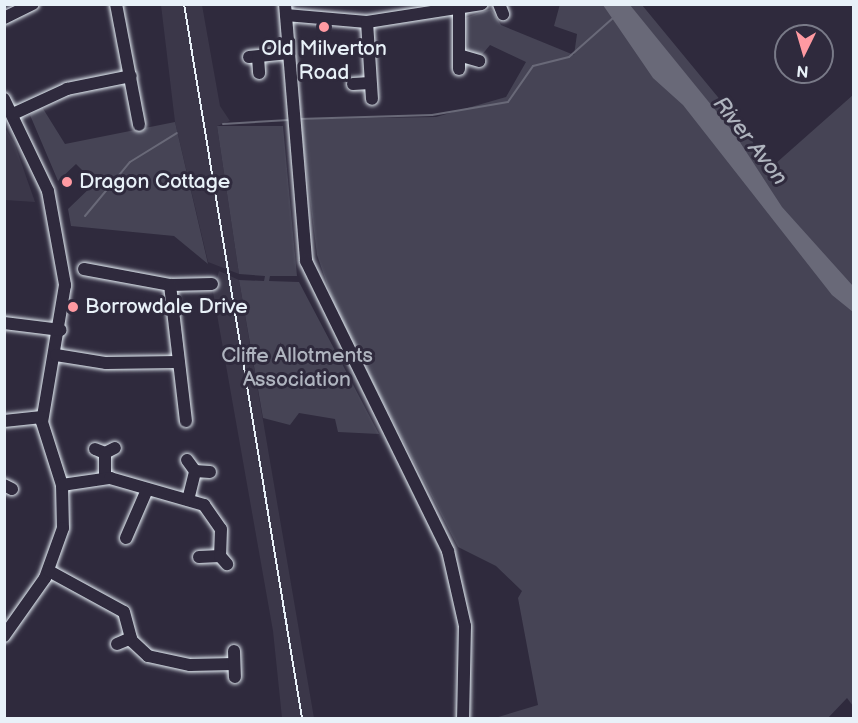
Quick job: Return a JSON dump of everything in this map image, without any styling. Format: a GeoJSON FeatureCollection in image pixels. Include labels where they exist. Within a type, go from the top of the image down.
{"type":"FeatureCollection","features":[{"type":"Feature","properties":{"kind":"street"},"geometry":{"type":"LineString","coordinates":[[4,18],[33,4]]}},
{"type":"Feature","properties":{"kind":"street"},"geometry":{"type":"LineString","coordinates":[[116,4],[139,125]]}},
{"type":"Feature","properties":{"kind":"street"},"geometry":{"type":"LineString","coordinates":[[463,718],[466,636],[455,572],[309,273],[294,129],[286,10],[367,22],[459,10],[482,4]]}},
{"type":"Feature","properties":{"kind":"street"},"geometry":{"type":"LineString","coordinates":[[459,10],[462,56],[459,69]]}},
{"type":"Feature","properties":{"kind":"street"},"geometry":{"type":"LineString","coordinates":[[367,22],[372,99]]}},
{"type":"Feature","properties":{"kind":"street"},"geometry":{"type":"LineString","coordinates":[[260,73],[254,57],[289,53]]}},
{"type":"Feature","properties":{"kind":"street"},"geometry":{"type":"LineString","coordinates":[[462,56],[479,61]]}},
{"type":"Feature","properties":{"kind":"street"},"geometry":{"type":"LineString","coordinates":[[13,114],[67,89],[131,76]]}},
{"type":"Feature","properties":{"kind":"street"},"geometry":{"type":"LineString","coordinates":[[353,84],[370,83]]}},
{"type":"Feature","properties":{"kind":"street"},"geometry":{"type":"LineString","coordinates":[[4,99],[13,114],[58,223],[64,272],[61,330],[42,417],[62,484],[63,528],[49,571],[9,621],[4,636]]}},
{"type":"Feature","properties":{"kind":"street"},"geometry":{"type":"LineString","coordinates":[[84,269],[170,285],[212,284]]}},
{"type":"Feature","properties":{"kind":"street"},"geometry":{"type":"LineString","coordinates":[[170,285],[186,421]]}},
{"type":"Feature","properties":{"kind":"street"},"geometry":{"type":"LineString","coordinates":[[4,323],[61,330]]}},
{"type":"Feature","properties":{"kind":"street"},"geometry":{"type":"LineString","coordinates":[[56,355],[106,363],[178,362]]}},
{"type":"Feature","properties":{"kind":"street"},"geometry":{"type":"LineString","coordinates":[[4,421],[42,417]]}},
{"type":"Feature","properties":{"kind":"street"},"geometry":{"type":"LineString","coordinates":[[105,450],[105,478]]}},
{"type":"Feature","properties":{"kind":"street"},"geometry":{"type":"LineString","coordinates":[[187,460],[195,471],[188,500]]}},
{"type":"Feature","properties":{"kind":"street"},"geometry":{"type":"LineString","coordinates":[[195,471],[210,472]]}},
{"type":"Feature","properties":{"kind":"street"},"geometry":{"type":"LineString","coordinates":[[62,484],[105,478],[146,492],[188,500],[215,515],[221,529],[223,560],[199,557]]}},
{"type":"Feature","properties":{"kind":"street"},"geometry":{"type":"LineString","coordinates":[[126,538],[138,527],[146,492]]}},
{"type":"Feature","properties":{"kind":"street"},"geometry":{"type":"LineString","coordinates":[[49,571],[124,612],[131,638],[156,658],[235,671],[234,651]]}},
{"type":"Feature","properties":{"kind":"street"},"geometry":{"type":"LineString","coordinates":[[117,644],[131,638]]}},
{"type":"Feature","properties":{"kind":"shaded area"},"geometry":{"type":"Polygon","coordinates":[[[161,5],[202,5],[220,106],[230,121],[217,126],[239,274],[208,262],[175,122],[161,5]]]}},
{"type":"Feature","properties":{"kind":"shaded area"},"geometry":{"type":"Polygon","coordinates":[[[5,128],[15,145],[35,202],[5,200],[5,128]]]}},
{"type":"Feature","properties":{"kind":"shaded area"},"geometry":{"type":"Polygon","coordinates":[[[219,271],[239,280],[314,718],[282,718],[273,631],[213,292],[219,271]]]}},
{"type":"Feature","properties":{"kind":"green space"},"geometry":{"type":"Polygon","coordinates":[[[560,4],[642,5],[750,136],[766,172],[853,95],[853,706],[847,698],[828,718],[495,718],[538,705],[518,598],[522,591],[496,566],[458,547],[337,313],[317,255],[300,119],[436,117],[506,97],[526,62],[490,45],[481,56],[468,52],[465,18],[491,9],[501,25],[574,55],[577,34],[554,26],[560,4]]]}},
{"type":"Feature","properties":{"kind":"green space"},"geometry":{"type":"Polygon","coordinates":[[[42,107],[65,144],[175,122],[208,264],[174,236],[71,226],[68,209],[95,183],[76,164],[58,181],[30,115],[42,107]]]}},
{"type":"Feature","properties":{"kind":"green space","name":"Cliffe Allotments Association"},"geometry":{"type":"Polygon","coordinates":[[[217,126],[283,126],[297,276],[270,276],[269,281],[299,282],[379,434],[338,432],[335,419],[299,413],[290,425],[263,418],[239,280],[264,281],[265,276],[239,274],[217,126]]]}},
{"type":"Feature","properties":{"kind":"water"},"geometry":{"type":"Polygon","coordinates":[[[603,5],[630,5],[734,133],[782,207],[853,286],[853,312],[832,295],[683,105],[653,78],[603,5]]]}},
{"type":"Feature","properties":{"kind":"waterway"},"geometry":{"type":"LineString","coordinates":[[298,119],[432,115],[508,102],[533,66],[569,57],[614,17]]}},
{"type":"Feature","properties":{"kind":"waterway"},"geometry":{"type":"LineString","coordinates":[[223,124],[289,120]]}},
{"type":"Feature","properties":{"kind":"waterway"},"geometry":{"type":"LineString","coordinates":[[85,216],[130,162],[177,133]]}},
{"type":"Feature","properties":{"kind":"railway"},"geometry":{"type":"LineString","coordinates":[[184,4],[302,718]]}},
{"type":"Feature","properties":{"kind":"place","name":"Old Milverton Road"},"geometry":{"type":"Point","coordinates":[324,27]}},
{"type":"Feature","properties":{"kind":"place","name":"Dragon Cottage"},"geometry":{"type":"Point","coordinates":[67,182]}},
{"type":"Feature","properties":{"kind":"place","name":"Borrowdale Drive"},"geometry":{"type":"Point","coordinates":[73,307]}},
{"type":"Feature","properties":{"kind":"water label","name":"River Avon"},"geometry":{"type":"Point","coordinates":[750,141]}}]}
